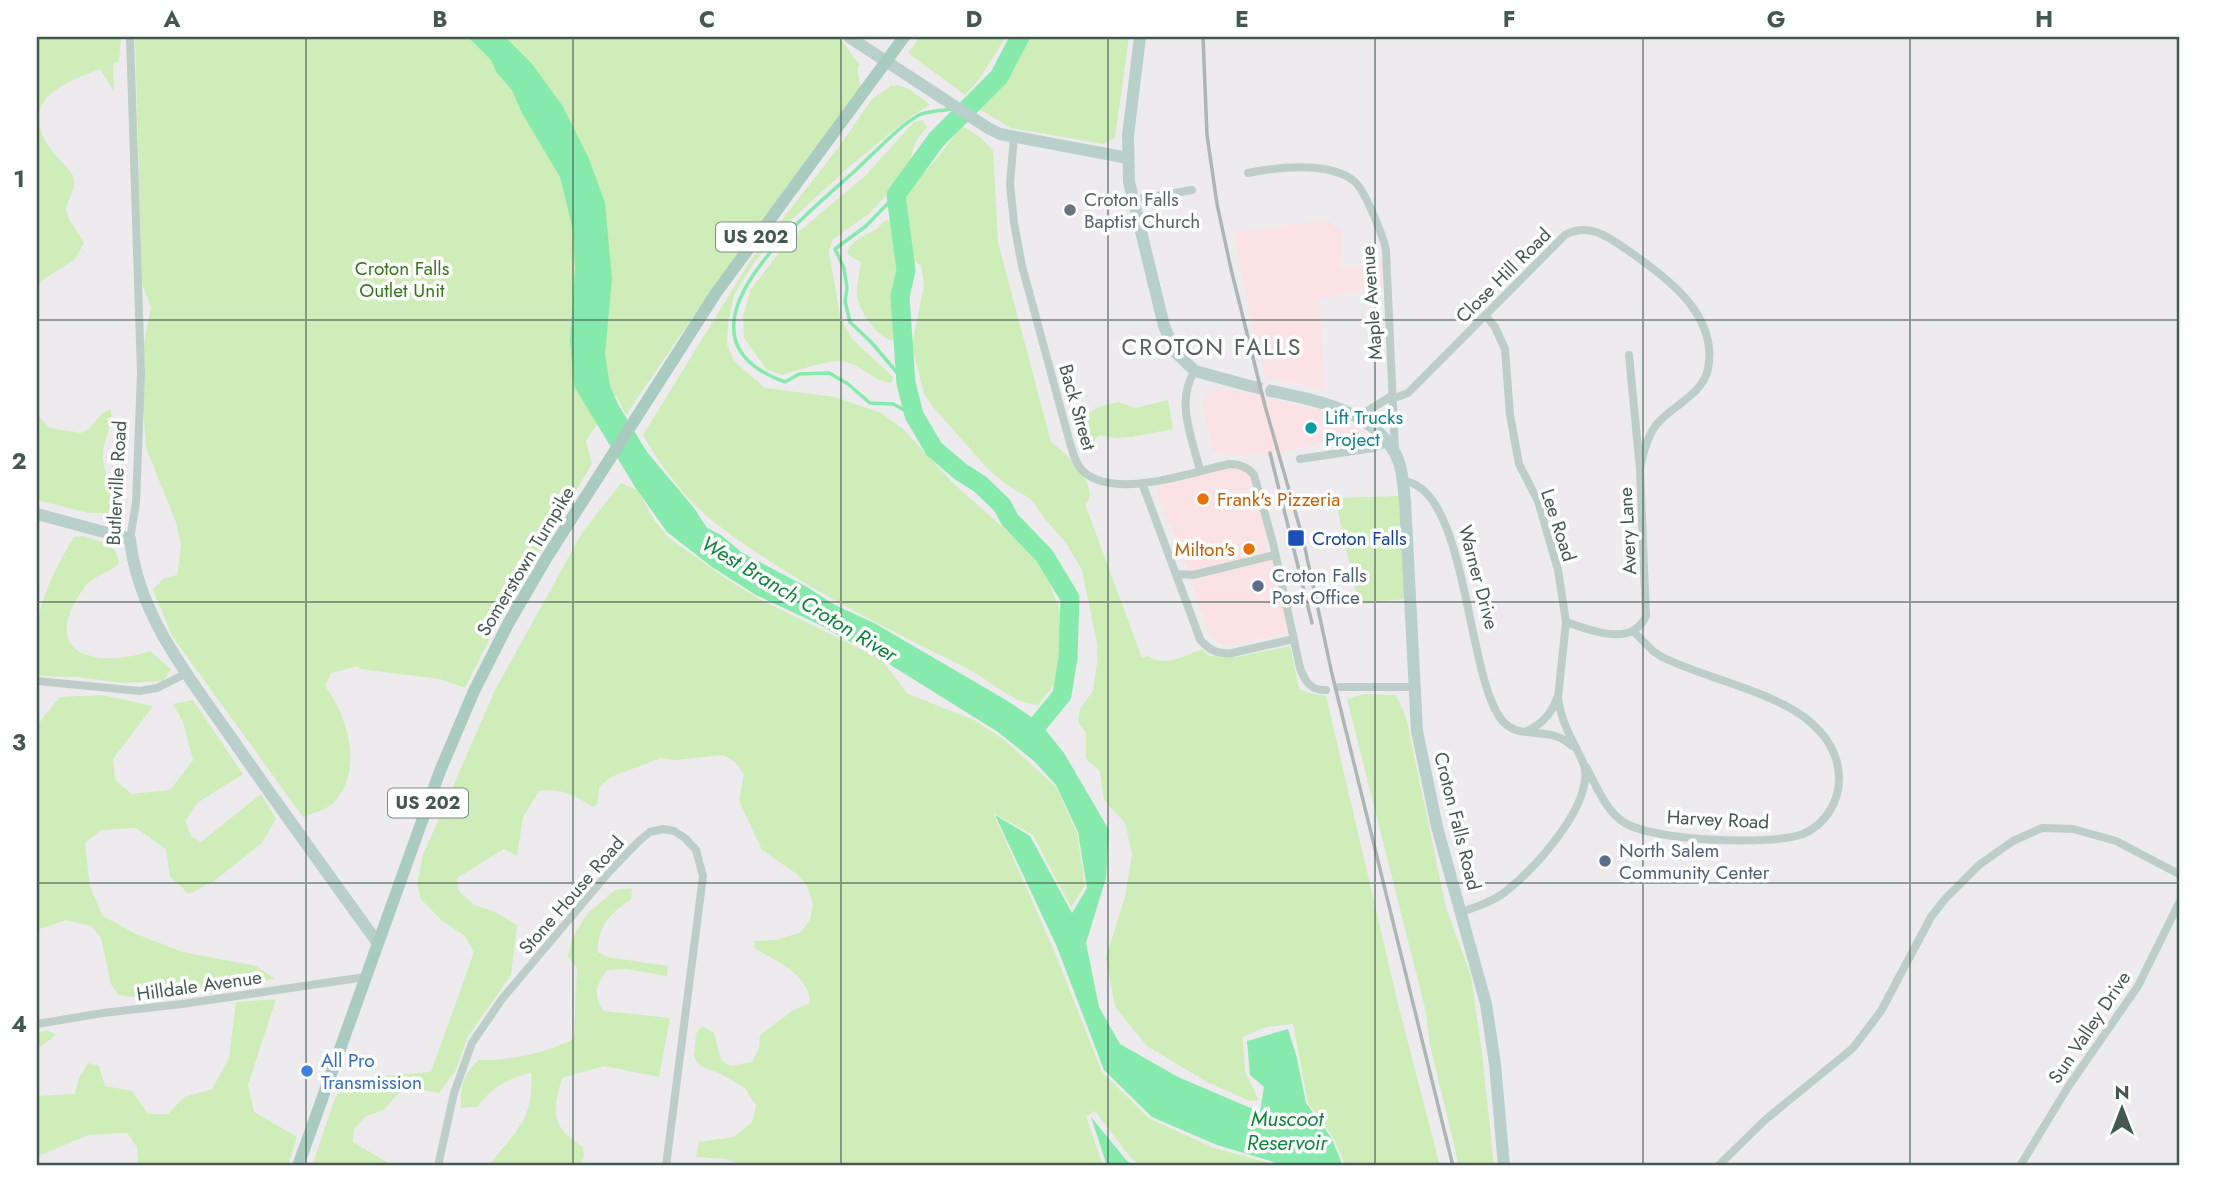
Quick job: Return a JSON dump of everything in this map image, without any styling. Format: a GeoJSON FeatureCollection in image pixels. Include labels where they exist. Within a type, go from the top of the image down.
{"type":"FeatureCollection","features":[{"type":"Feature","properties":{"kind":"main road"},"geometry":{"type":"LineString","coordinates":[[849,37],[988,128],[1014,138],[1128,158]]}},
{"type":"Feature","properties":{"kind":"main road","name":"Somerstown Turnpike"},"geometry":{"type":"LineString","coordinates":[[298,1166],[440,771],[474,691],[527,591],[723,282],[904,37]]}},
{"type":"Feature","properties":{"kind":"main road"},"geometry":{"type":"LineString","coordinates":[[1140,37],[1131,105],[1128,158],[1133,200],[1169,341],[1185,363],[1195,371],[1250,386]]}},
{"type":"Feature","properties":{"kind":"main road"},"geometry":{"type":"LineString","coordinates":[[1271,391],[1325,403],[1358,417],[1392,448],[1403,481]]}},
{"type":"Feature","properties":{"kind":"main road","name":"Croton Falls Road"},"geometry":{"type":"LineString","coordinates":[[1403,481],[1417,731],[1444,856],[1480,976],[1491,1032],[1504,1166]]}},
{"type":"Feature","properties":{"kind":"main road"},"geometry":{"type":"LineString","coordinates":[[37,514],[130,539]]}},
{"type":"Feature","properties":{"kind":"main road","name":"Butlerville Road"},"geometry":{"type":"LineString","coordinates":[[130,539],[131,555],[145,598],[167,642],[377,942]]}},
{"type":"Feature","properties":{"kind":"street","name":"Butlerville Road"},"geometry":{"type":"LineString","coordinates":[[130,37],[141,373],[136,503],[130,539]]}},
{"type":"Feature","properties":{"kind":"street","name":"Back Street"},"geometry":{"type":"LineString","coordinates":[[1014,138],[1010,184],[1018,246],[1074,455],[1085,472],[1094,478],[1118,484],[1142,483],[1238,464],[1254,475],[1275,555]]}},
{"type":"Feature","properties":{"kind":"street","name":"Maple Avenue"},"geometry":{"type":"LineString","coordinates":[[1248,173],[1278,168],[1310,168],[1338,173],[1357,184],[1381,233],[1386,250],[1393,395],[1392,448]]}},
{"type":"Feature","properties":{"kind":"street"},"geometry":{"type":"LineString","coordinates":[[1133,200],[1192,190]]}},
{"type":"Feature","properties":{"kind":"street","name":"Close Hill Road"},"geometry":{"type":"LineString","coordinates":[[1358,417],[1393,395],[1397,397],[1408,393],[1565,235],[1581,229],[1601,232],[1678,288],[1695,312],[1707,342],[1708,371],[1702,383],[1655,426],[1646,445],[1640,469]]}},
{"type":"Feature","properties":{"kind":"street","name":"Lee Road"},"geometry":{"type":"LineString","coordinates":[[1485,315],[1502,337],[1516,450],[1524,477],[1538,501],[1554,554],[1566,622],[1559,688],[1560,709],[1577,750]]}},
{"type":"Feature","properties":{"kind":"street","name":"Avery Lane"},"geometry":{"type":"LineString","coordinates":[[1629,355],[1640,469],[1640,512],[1647,607],[1642,625],[1634,632]]}},
{"type":"Feature","properties":{"kind":"street"},"geometry":{"type":"LineString","coordinates":[[1195,371],[1185,396],[1191,444],[1200,470]]}},
{"type":"Feature","properties":{"kind":"street"},"geometry":{"type":"LineString","coordinates":[[1300,459],[1373,448],[1392,448]]}},
{"type":"Feature","properties":{"kind":"street","name":"Warner Drive"},"geometry":{"type":"LineString","coordinates":[[1403,481],[1420,485],[1442,517],[1456,556],[1491,699],[1507,726],[1523,733]]}},
{"type":"Feature","properties":{"kind":"street"},"geometry":{"type":"LineString","coordinates":[[1142,483],[1201,641],[1213,651],[1232,653],[1294,639]]}},
{"type":"Feature","properties":{"kind":"street"},"geometry":{"type":"LineString","coordinates":[[1178,574],[1193,575],[1275,555],[1304,678],[1316,690],[1326,690]]}},
{"type":"Feature","properties":{"kind":"street"},"geometry":{"type":"LineString","coordinates":[[1566,622],[1610,633],[1634,632]]}},
{"type":"Feature","properties":{"kind":"street","name":"Harvey Road"},"geometry":{"type":"LineString","coordinates":[[1577,750],[1617,818],[1637,828],[1662,833],[1743,840],[1789,837],[1813,829],[1831,810],[1839,786],[1837,761],[1825,738],[1809,722],[1777,702],[1662,657],[1634,632]]}},
{"type":"Feature","properties":{"kind":"street"},"geometry":{"type":"LineString","coordinates":[[37,681],[140,691],[157,688],[187,673]]}},
{"type":"Feature","properties":{"kind":"street"},"geometry":{"type":"LineString","coordinates":[[1339,687],[1414,687]]}},
{"type":"Feature","properties":{"kind":"street"},"geometry":{"type":"LineString","coordinates":[[1523,733],[1540,724],[1549,715],[1559,688]]}},
{"type":"Feature","properties":{"kind":"street"},"geometry":{"type":"LineString","coordinates":[[1523,733],[1559,736],[1577,750]]}},
{"type":"Feature","properties":{"kind":"street"},"geometry":{"type":"LineString","coordinates":[[1461,912],[1504,892],[1547,849],[1571,816],[1577,802],[1585,777],[1583,762]]}},
{"type":"Feature","properties":{"kind":"street"},"geometry":{"type":"LineString","coordinates":[[1718,1166],[1783,1104],[1853,1048],[1881,1010],[1931,918],[1945,899],[1979,865],[2014,841],[2042,828],[2073,829],[2116,841],[2179,874]]}},
{"type":"Feature","properties":{"kind":"street","name":"Stone House Road"},"geometry":{"type":"LineString","coordinates":[[438,1166],[454,1093],[472,1043],[508,991],[609,872],[650,832],[663,829],[674,831],[696,850],[703,876],[666,1166]]}},
{"type":"Feature","properties":{"kind":"street","name":"Sun Valley Drive"},"geometry":{"type":"LineString","coordinates":[[2020,1166],[2076,1075],[2138,986],[2179,903]]}},
{"type":"Feature","properties":{"kind":"street","name":"Hilldale Avenue"},"geometry":{"type":"LineString","coordinates":[[37,1024],[365,977]]}},
{"type":"Feature","properties":{"kind":"shaded area"},"geometry":{"type":"Polygon","coordinates":[[[1326,220],[1343,232],[1340,268],[1382,264],[1383,285],[1319,299],[1325,390],[1266,377],[1234,233],[1326,220]]]}},
{"type":"Feature","properties":{"kind":"shaded area"},"geometry":{"type":"Polygon","coordinates":[[[1221,389],[1322,411],[1365,430],[1366,434],[1360,438],[1326,441],[1253,455],[1219,455],[1212,448],[1202,403],[1208,392],[1221,389]]]}},
{"type":"Feature","properties":{"kind":"shaded area"},"geometry":{"type":"Polygon","coordinates":[[[1235,466],[1247,470],[1253,478],[1270,538],[1266,544],[1269,560],[1274,560],[1289,626],[1284,634],[1227,646],[1217,642],[1208,632],[1185,561],[1158,496],[1158,489],[1163,483],[1235,466]]]}},
{"type":"Feature","properties":{"kind":"green space"},"geometry":{"type":"Polygon","coordinates":[[[37,37],[121,37],[119,61],[113,64],[114,91],[100,69],[60,87],[42,104],[40,129],[51,149],[74,179],[66,210],[84,243],[75,259],[41,281],[37,292],[37,37]]]}},
{"type":"Feature","properties":{"kind":"green space","name":"Croton Falls Outlet Unit"},"geometry":{"type":"Polygon","coordinates":[[[135,37],[838,37],[860,64],[857,69],[861,87],[741,249],[626,415],[616,395],[586,441],[592,464],[507,605],[465,688],[440,679],[360,669],[358,666],[331,673],[325,686],[341,713],[346,729],[350,745],[348,776],[343,790],[333,803],[303,817],[172,636],[153,590],[163,579],[177,575],[181,545],[176,522],[146,448],[140,365],[151,307],[142,284],[135,37]]]}},
{"type":"Feature","properties":{"kind":"green space"},"geometry":{"type":"Polygon","coordinates":[[[920,37],[1006,37],[978,81],[965,95],[908,53],[920,37]]]}},
{"type":"Feature","properties":{"kind":"green space"},"geometry":{"type":"Polygon","coordinates":[[[1031,37],[1129,37],[1115,138],[1103,144],[1011,128],[977,108],[996,92],[1031,37]]]}},
{"type":"Feature","properties":{"kind":"green space"},"geometry":{"type":"Polygon","coordinates":[[[898,85],[909,89],[930,105],[910,117],[850,166],[791,220],[755,261],[734,295],[727,345],[734,361],[765,388],[835,397],[881,413],[902,428],[953,483],[1027,549],[1045,571],[1062,616],[1063,651],[1059,678],[1038,705],[1010,696],[968,669],[808,585],[747,546],[707,516],[686,495],[658,460],[643,435],[750,261],[838,148],[872,99],[891,86],[898,85]]]}},
{"type":"Feature","properties":{"kind":"green space"},"geometry":{"type":"Polygon","coordinates":[[[922,120],[927,127],[916,141],[905,175],[869,214],[833,239],[829,251],[840,316],[852,339],[893,377],[891,383],[841,361],[782,375],[766,369],[744,338],[743,316],[751,289],[789,240],[865,176],[914,122],[922,120]]]}},
{"type":"Feature","properties":{"kind":"green space"},"geometry":{"type":"Polygon","coordinates":[[[962,126],[981,138],[993,150],[998,242],[1051,442],[1065,453],[1086,480],[1089,497],[1085,504],[1142,658],[1148,656],[1168,661],[1202,649],[1209,656],[1237,657],[1290,646],[1299,689],[1326,696],[1398,1004],[1440,1166],[1346,1166],[1333,1137],[1308,1103],[1293,1024],[1266,1027],[1243,1037],[1245,1072],[1259,1100],[1250,1101],[1207,1082],[1147,1046],[1115,1007],[1106,957],[1125,897],[1132,854],[1125,823],[1104,800],[1100,771],[1086,759],[1086,733],[1078,722],[1080,709],[1093,691],[1097,663],[1097,644],[1082,570],[1066,543],[1032,500],[988,469],[934,408],[924,394],[912,345],[924,284],[921,266],[910,257],[902,197],[962,126]]]}},
{"type":"Feature","properties":{"kind":"green space"},"geometry":{"type":"Polygon","coordinates":[[[890,220],[896,237],[898,257],[892,299],[895,339],[890,340],[874,328],[861,309],[857,292],[861,262],[847,253],[855,241],[890,220]]]}},
{"type":"Feature","properties":{"kind":"green space"},"geometry":{"type":"Polygon","coordinates":[[[1168,400],[1173,429],[1132,437],[1099,435],[1092,443],[1086,441],[1076,422],[1098,407],[1118,402],[1135,408],[1168,400]]]}},
{"type":"Feature","properties":{"kind":"green space"},"geometry":{"type":"Polygon","coordinates":[[[111,409],[103,452],[111,493],[108,513],[89,513],[37,500],[37,415],[50,428],[81,433],[90,428],[102,413],[111,409]]]}},
{"type":"Feature","properties":{"kind":"green space"},"geometry":{"type":"Polygon","coordinates":[[[621,483],[637,490],[655,521],[669,538],[728,580],[759,599],[881,659],[908,694],[974,720],[1003,739],[1056,787],[1077,833],[1085,886],[1071,907],[1033,835],[993,813],[1053,948],[1102,1072],[1150,1119],[1214,1148],[1281,1166],[1140,1166],[1095,1111],[1086,1116],[1103,1166],[744,1166],[726,1159],[696,1157],[699,1142],[734,1137],[752,1122],[756,1106],[745,1088],[700,1066],[694,1057],[696,1034],[702,1026],[714,1033],[721,1060],[730,1066],[752,1062],[759,1048],[760,1035],[792,1011],[810,1003],[804,984],[798,977],[754,948],[755,941],[775,940],[800,933],[810,920],[813,904],[807,886],[797,874],[762,850],[739,801],[744,774],[735,762],[723,755],[675,760],[661,758],[611,777],[599,787],[598,803],[593,807],[568,794],[539,791],[523,817],[517,856],[504,849],[457,878],[458,890],[474,905],[495,912],[517,925],[511,975],[468,1036],[456,1070],[439,1093],[418,1089],[400,1092],[383,1110],[366,1116],[354,1129],[353,1142],[393,1166],[312,1166],[335,1098],[347,1082],[368,1077],[431,1072],[474,952],[465,936],[441,920],[421,899],[417,884],[423,855],[495,690],[582,533],[621,483]]]}},
{"type":"Feature","properties":{"kind":"green space"},"geometry":{"type":"Polygon","coordinates":[[[1400,496],[1405,599],[1358,603],[1335,498],[1400,496]]]}},
{"type":"Feature","properties":{"kind":"green space"},"geometry":{"type":"Polygon","coordinates":[[[83,536],[111,547],[118,556],[119,563],[84,588],[71,610],[67,628],[69,642],[78,651],[92,657],[129,656],[150,651],[171,669],[163,681],[123,683],[77,677],[37,676],[36,631],[42,602],[74,537],[83,536]]]}},
{"type":"Feature","properties":{"kind":"green space"},"geometry":{"type":"Polygon","coordinates":[[[1364,694],[1396,695],[1406,717],[1446,908],[1471,976],[1494,1166],[1459,1166],[1430,1045],[1425,1008],[1347,699],[1364,694]]]}},
{"type":"Feature","properties":{"kind":"green space"},"geometry":{"type":"Polygon","coordinates":[[[102,695],[153,706],[113,759],[115,779],[131,794],[170,790],[193,760],[183,722],[173,704],[193,700],[243,774],[197,803],[185,821],[191,836],[201,842],[261,794],[276,819],[262,843],[214,881],[189,894],[170,877],[166,849],[136,828],[101,830],[85,843],[90,887],[103,916],[136,934],[183,952],[256,966],[275,979],[135,997],[118,995],[111,984],[101,938],[91,926],[66,920],[37,930],[37,725],[60,697],[102,695]]]}},
{"type":"Feature","properties":{"kind":"green space"},"geometry":{"type":"Polygon","coordinates":[[[632,888],[631,899],[611,915],[603,927],[598,952],[607,957],[668,966],[667,976],[625,969],[607,970],[598,986],[597,995],[604,1011],[670,1018],[659,1077],[604,1066],[562,1078],[557,1101],[557,1118],[565,1132],[583,1147],[584,1157],[579,1166],[489,1166],[515,1134],[526,1115],[531,1073],[501,1085],[488,1094],[477,1107],[461,1108],[462,1087],[466,1076],[479,1060],[528,1055],[574,1039],[577,968],[568,957],[572,938],[587,914],[615,890],[632,888]]]}},
{"type":"Feature","properties":{"kind":"green space"},"geometry":{"type":"Polygon","coordinates":[[[276,999],[248,1085],[254,1112],[297,1137],[288,1166],[138,1166],[137,1147],[127,1133],[88,1135],[37,1158],[37,1096],[75,1094],[79,1078],[88,1063],[99,1066],[105,1086],[132,1091],[148,1114],[168,1114],[184,1097],[212,1089],[229,1058],[236,1002],[276,999]]]}},
{"type":"Feature","properties":{"kind":"green space"},"geometry":{"type":"Polygon","coordinates":[[[48,1030],[56,1035],[37,1049],[37,1033],[48,1030]]]}},
{"type":"Feature","properties":{"kind":"water"},"geometry":{"type":"Polygon","coordinates":[[[468,37],[505,37],[532,64],[562,105],[589,159],[605,203],[612,279],[605,354],[610,386],[647,452],[694,508],[707,528],[721,535],[741,552],[835,605],[874,623],[1039,722],[1064,753],[1109,830],[1106,878],[1086,943],[1099,1007],[1120,1044],[1178,1077],[1260,1112],[1264,1087],[1250,1075],[1247,1041],[1288,1029],[1306,1103],[1331,1137],[1343,1166],[1287,1166],[1217,1145],[1152,1117],[1104,1070],[1057,947],[995,815],[1030,836],[1072,913],[1087,888],[1078,832],[1056,785],[1034,761],[998,732],[881,659],[820,625],[756,595],[712,567],[667,532],[635,487],[574,386],[570,340],[575,269],[573,230],[560,177],[522,113],[512,90],[497,73],[491,60],[468,37]]]}},
{"type":"Feature","properties":{"kind":"water"},"geometry":{"type":"Polygon","coordinates":[[[1091,1117],[1127,1161],[1134,1166],[1107,1166],[1091,1117]]]}},
{"type":"Feature","properties":{"kind":"waterway"},"geometry":{"type":"LineString","coordinates":[[1020,37],[999,77],[936,140],[896,195],[906,270],[900,297],[906,383],[914,415],[934,449],[980,484],[1002,505],[1010,520],[1044,555],[1070,598],[1068,658],[1062,695],[1030,734],[1021,729]]}},
{"type":"Feature","properties":{"kind":"waterway"},"geometry":{"type":"LineString","coordinates":[[962,107],[973,104]]}},
{"type":"Feature","properties":{"kind":"waterway"},"geometry":{"type":"LineString","coordinates":[[914,415],[893,404],[870,403],[848,384],[829,373],[799,374],[785,382],[750,362],[735,337],[736,310],[750,280],[772,250],[798,223],[911,120],[919,115],[951,109]]}},
{"type":"Feature","properties":{"kind":"waterway"},"geometry":{"type":"LineString","coordinates":[[896,195],[866,226],[835,249],[844,268],[847,288],[845,301],[850,322],[906,383]]}},
{"type":"Feature","properties":{"kind":"tunnel"},"geometry":{"type":"LineString","coordinates":[[1250,386],[1271,391]]}},
{"type":"Feature","properties":{"kind":"railway"},"geometry":{"type":"LineString","coordinates":[[1203,37],[1207,135],[1217,204],[1231,269],[1265,406],[1303,539],[1332,674],[1453,1166]]}},
{"type":"Feature","properties":{"kind":"railway"},"geometry":{"type":"LineString","coordinates":[[1270,453],[1312,623]]}},
{"type":"Feature","properties":{"kind":"place","name":"Croton Falls Baptist Church"},"geometry":{"type":"Point","coordinates":[1070,210]}},
{"type":"Feature","properties":{"kind":"place","name":"Lift Trucks Project"},"geometry":{"type":"Point","coordinates":[1311,428]}},
{"type":"Feature","properties":{"kind":"place","name":"Frank's Pizzeria"},"geometry":{"type":"Point","coordinates":[1203,499]}},
{"type":"Feature","properties":{"kind":"place","name":"Croton Falls"},"geometry":{"type":"Point","coordinates":[1296,538]}},
{"type":"Feature","properties":{"kind":"place","name":"Milton's"},"geometry":{"type":"Point","coordinates":[1249,549]}},
{"type":"Feature","properties":{"kind":"place","name":"Croton Falls Post Office"},"geometry":{"type":"Point","coordinates":[1258,586]}},
{"type":"Feature","properties":{"kind":"place","name":"North Salem Community Center"},"geometry":{"type":"Point","coordinates":[1605,861]}},
{"type":"Feature","properties":{"kind":"place","name":"All Pro Transmission"},"geometry":{"type":"Point","coordinates":[307,1071]}},
{"type":"Feature","properties":{"kind":"district","name":"CROTON FALLS"},"geometry":{"type":"Point","coordinates":[1212,347]}},
{"type":"Feature","properties":{"kind":"water label","name":"West Branch Croton River"},"geometry":{"type":"Point","coordinates":[799,599]}},
{"type":"Feature","properties":{"kind":"water label","name":"Muscoot Reservoir"},"geometry":{"type":"Point","coordinates":[1287,1131]}}]}
